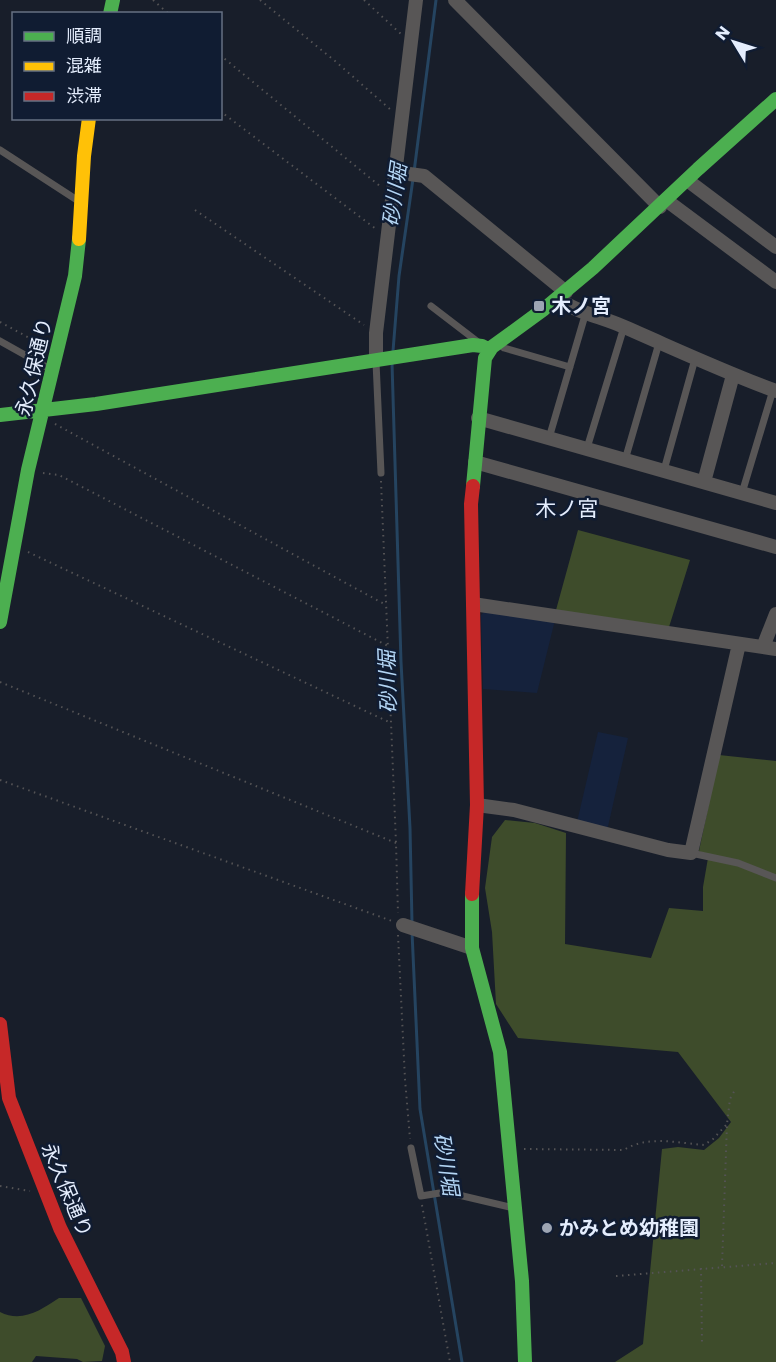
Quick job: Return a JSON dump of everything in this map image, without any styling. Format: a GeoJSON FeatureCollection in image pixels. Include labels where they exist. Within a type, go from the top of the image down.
{"type":"FeatureCollection","features":[{"type":"Feature","properties":{"kind":"street"},"geometry":{"type":"LineString","coordinates":[[378,359],[376,333],[398,172],[416,0]]}},
{"type":"Feature","properties":{"kind":"street"},"geometry":{"type":"LineString","coordinates":[[455,0],[663,204],[774,276]]}},
{"type":"Feature","properties":{"kind":"street"},"geometry":{"type":"LineString","coordinates":[[525,1362],[522,1281],[500,1052],[472,948],[472,889],[477,805],[471,504],[485,358],[490,346],[562,296],[776,99]]}},
{"type":"Feature","properties":{"kind":"street","name":"永久保通り"},"geometry":{"type":"LineString","coordinates":[[0,622],[28,470],[75,276],[89,120]]}},
{"type":"Feature","properties":{"kind":"street"},"geometry":{"type":"LineString","coordinates":[[398,172],[424,176],[562,296],[568,306],[624,327],[659,344],[774,391]]}},
{"type":"Feature","properties":{"kind":"street"},"geometry":{"type":"LineString","coordinates":[[687,180],[776,247]]}},
{"type":"Feature","properties":{"kind":"street"},"geometry":{"type":"LineString","coordinates":[[0,415],[43,414],[378,359],[473,345],[490,346]]}},
{"type":"Feature","properties":{"kind":"street"},"geometry":{"type":"LineString","coordinates":[[704,482],[733,375]]}},
{"type":"Feature","properties":{"kind":"street"},"geometry":{"type":"LineString","coordinates":[[478,418],[776,503]]}},
{"type":"Feature","properties":{"kind":"street"},"geometry":{"type":"LineString","coordinates":[[475,462],[776,547]]}},
{"type":"Feature","properties":{"kind":"street"},"geometry":{"type":"LineString","coordinates":[[473,604],[770,648],[776,614]]}},
{"type":"Feature","properties":{"kind":"street"},"geometry":{"type":"LineString","coordinates":[[477,805],[514,810],[669,850],[691,853],[739,644]]}},
{"type":"Feature","properties":{"kind":"street"},"geometry":{"type":"LineString","coordinates":[[400,924],[472,948]]}},
{"type":"Feature","properties":{"kind":"street","name":"永久保通り"},"geometry":{"type":"LineString","coordinates":[[0,1024],[9,1098],[60,1228],[122,1352],[124,1362]]}},
{"type":"Feature","properties":{"kind":"lane"},"geometry":{"type":"LineString","coordinates":[[0,150],[82,203]]}},
{"type":"Feature","properties":{"kind":"lane"},"geometry":{"type":"LineString","coordinates":[[431,306],[490,346],[570,367]]}},
{"type":"Feature","properties":{"kind":"lane"},"geometry":{"type":"LineString","coordinates":[[549,438],[586,312]]}},
{"type":"Feature","properties":{"kind":"lane"},"geometry":{"type":"LineString","coordinates":[[587,448],[624,327]]}},
{"type":"Feature","properties":{"kind":"lane"},"geometry":{"type":"LineString","coordinates":[[0,341],[53,370]]}},
{"type":"Feature","properties":{"kind":"lane"},"geometry":{"type":"LineString","coordinates":[[625,460],[659,344]]}},
{"type":"Feature","properties":{"kind":"lane"},"geometry":{"type":"LineString","coordinates":[[378,359],[381,473]]}},
{"type":"Feature","properties":{"kind":"lane"},"geometry":{"type":"LineString","coordinates":[[664,470],[695,359]]}},
{"type":"Feature","properties":{"kind":"lane"},"geometry":{"type":"LineString","coordinates":[[742,493],[774,391]]}},
{"type":"Feature","properties":{"kind":"lane"},"geometry":{"type":"LineString","coordinates":[[691,853],[738,863],[776,878]]}},
{"type":"Feature","properties":{"kind":"lane"},"geometry":{"type":"LineString","coordinates":[[411,1148],[421,1196],[446,1192],[516,1208]]}},
{"type":"Feature","properties":{"kind":"path"},"geometry":{"type":"LineString","coordinates":[[153,0],[167,12]]}},
{"type":"Feature","properties":{"kind":"path"},"geometry":{"type":"LineString","coordinates":[[260,0],[335,61],[402,120]]}},
{"type":"Feature","properties":{"kind":"path"},"geometry":{"type":"LineString","coordinates":[[364,0],[412,44]]}},
{"type":"Feature","properties":{"kind":"path"},"geometry":{"type":"LineString","coordinates":[[222,57],[393,196]]}},
{"type":"Feature","properties":{"kind":"path"},"geometry":{"type":"LineString","coordinates":[[222,113],[373,227],[388,235]]}},
{"type":"Feature","properties":{"kind":"path"},"geometry":{"type":"LineString","coordinates":[[195,210],[376,333]]}},
{"type":"Feature","properties":{"kind":"path"},"geometry":{"type":"LineString","coordinates":[[0,322],[57,353]]}},
{"type":"Feature","properties":{"kind":"path"},"geometry":{"type":"LineString","coordinates":[[43,414],[386,605]]}},
{"type":"Feature","properties":{"kind":"path"},"geometry":{"type":"LineString","coordinates":[[28,470],[59,475],[388,646]]}},
{"type":"Feature","properties":{"kind":"path"},"geometry":{"type":"LineString","coordinates":[[381,473],[405,1079],[411,1148]]}},
{"type":"Feature","properties":{"kind":"path"},"geometry":{"type":"LineString","coordinates":[[14,548],[21,549],[391,723]]}},
{"type":"Feature","properties":{"kind":"path"},"geometry":{"type":"LineString","coordinates":[[0,682],[396,843]]}},
{"type":"Feature","properties":{"kind":"path"},"geometry":{"type":"LineString","coordinates":[[0,780],[400,924]]}},
{"type":"Feature","properties":{"kind":"path"},"geometry":{"type":"LineString","coordinates":[[722,1266],[727,1124],[730,1099],[736,1088]]}},
{"type":"Feature","properties":{"kind":"path"},"geometry":{"type":"LineString","coordinates":[[510,1148],[624,1150],[633,1144],[665,1141],[704,1145],[727,1124]]}},
{"type":"Feature","properties":{"kind":"path"},"geometry":{"type":"LineString","coordinates":[[0,1185],[45,1193]]}},
{"type":"Feature","properties":{"kind":"path"},"geometry":{"type":"LineString","coordinates":[[421,1196],[450,1362]]}},
{"type":"Feature","properties":{"kind":"path"},"geometry":{"type":"LineString","coordinates":[[616,1276],[776,1263]]}},
{"type":"Feature","properties":{"kind":"path"},"geometry":{"type":"LineString","coordinates":[[701,1268],[702,1344]]}},
{"type":"Feature","properties":{"kind":"shaded area"},"geometry":{"type":"Polygon","coordinates":[[[487,609],[555,620],[537,693],[483,689],[481,615],[487,609]]]}},
{"type":"Feature","properties":{"kind":"shaded area"},"geometry":{"type":"Polygon","coordinates":[[[598,732],[628,738],[607,831],[577,822],[598,732]]]}},
{"type":"Feature","properties":{"kind":"green space"},"geometry":{"type":"Polygon","coordinates":[[[578,530],[690,560],[669,627],[556,610],[578,530]]]}},
{"type":"Feature","properties":{"kind":"green space"},"geometry":{"type":"Polygon","coordinates":[[[719,755],[776,761],[776,1362],[615,1362],[643,1344],[662,1149],[678,1147],[704,1150],[719,1138],[731,1122],[678,1052],[518,1038],[496,1004],[492,932],[485,888],[492,837],[505,820],[535,823],[566,833],[565,944],[651,958],[669,908],[703,911],[703,887],[708,858],[699,851],[719,755]]]}},
{"type":"Feature","properties":{"kind":"green space"},"geometry":{"type":"Polygon","coordinates":[[[59,1298],[81,1298],[105,1346],[102,1361],[83,1362],[77,1359],[36,1356],[32,1362],[0,1362],[0,1312],[24,1316],[38,1311],[59,1298]]]}},
{"type":"Feature","properties":{"kind":"waterway","name":"砂川堀"},"geometry":{"type":"LineString","coordinates":[[414,172],[436,0]]}},
{"type":"Feature","properties":{"kind":"waterway","name":"砂川堀"},"geometry":{"type":"LineString","coordinates":[[393,351],[399,276],[413,179]]}},
{"type":"Feature","properties":{"kind":"waterway","name":"砂川堀"},"geometry":{"type":"LineString","coordinates":[[392,363],[412,923]]}},
{"type":"Feature","properties":{"kind":"waterway","name":"砂川堀"},"geometry":{"type":"LineString","coordinates":[[412,932],[420,1109],[462,1362]]}},
{"type":"Feature","properties":{"kind":"traffic: fast"},"geometry":{"type":"LineString","coordinates":[[110,12],[113,0]]}},
{"type":"Feature","properties":{"kind":"traffic: fast"},"geometry":{"type":"LineString","coordinates":[[473,486],[485,358],[492,347],[544,309],[593,268],[776,99]]}},
{"type":"Feature","properties":{"kind":"traffic: fast"},"geometry":{"type":"LineString","coordinates":[[0,622],[28,470],[75,276],[79,239]]}},
{"type":"Feature","properties":{"kind":"traffic: fast"},"geometry":{"type":"LineString","coordinates":[[0,415],[96,404],[473,345],[490,350]]}},
{"type":"Feature","properties":{"kind":"traffic: fast"},"geometry":{"type":"LineString","coordinates":[[472,894],[472,948],[500,1052],[522,1281],[525,1362]]}},
{"type":"Feature","properties":{"kind":"traffic: slow"},"geometry":{"type":"LineString","coordinates":[[79,239],[89,120]]}},
{"type":"Feature","properties":{"kind":"traffic: jam"},"geometry":{"type":"LineString","coordinates":[[472,894],[477,805],[471,504],[473,486]]}},
{"type":"Feature","properties":{"kind":"traffic: jam"},"geometry":{"type":"LineString","coordinates":[[0,1024],[9,1098],[60,1228],[122,1352],[124,1362]]}},
{"type":"Feature","properties":{"kind":"place","name":"木ノ宮"},"geometry":{"type":"Point","coordinates":[539,306]}},
{"type":"Feature","properties":{"kind":"place","name":"かみとめ幼稚園"},"geometry":{"type":"Point","coordinates":[547,1228]}},
{"type":"Feature","properties":{"kind":"district","name":"木ノ宮"},"geometry":{"type":"Point","coordinates":[567,509]}}]}
